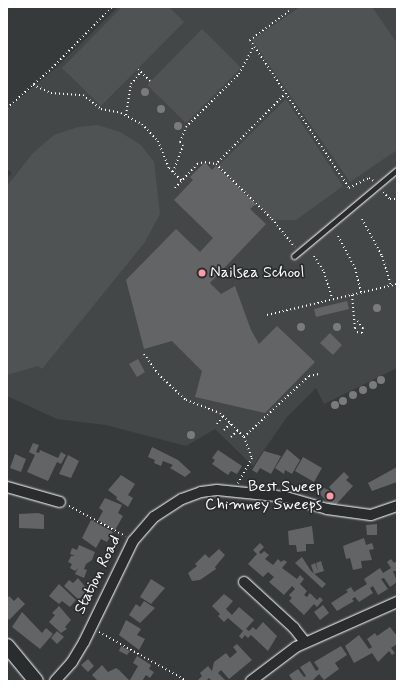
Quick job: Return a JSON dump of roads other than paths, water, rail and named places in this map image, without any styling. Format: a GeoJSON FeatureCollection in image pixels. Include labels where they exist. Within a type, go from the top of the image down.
{"type":"FeatureCollection","features":[{"type":"Feature","properties":{"kind":"street"},"geometry":{"type":"LineString","coordinates":[[7,487],[60,502]]}},
{"type":"Feature","properties":{"kind":"street","name":"Station Road"},"geometry":{"type":"LineString","coordinates":[[55,681],[72,662],[91,627],[133,541],[154,517],[182,499],[206,490],[232,491],[292,498],[328,508],[371,515],[397,506]]}},
{"type":"Feature","properties":{"kind":"street"},"geometry":{"type":"LineString","coordinates":[[246,588],[294,628],[305,642]]}},
{"type":"Feature","properties":{"kind":"street"},"geometry":{"type":"LineString","coordinates":[[251,681],[280,656],[305,642],[397,602]]}},
{"type":"Feature","properties":{"kind":"street"},"geometry":{"type":"LineString","coordinates":[[7,646],[36,681]]}},
{"type":"Feature","properties":{"kind":"lane"},"geometry":{"type":"LineString","coordinates":[[294,256],[397,170]]}},
{"type":"Feature","properties":{"kind":"place","name":"Nailsea School"},"geometry":{"type":"Point","coordinates":[202,273]}},
{"type":"Feature","properties":{"kind":"place","name":"Best Sweep Chimney Sweeps"},"geometry":{"type":"Point","coordinates":[330,496]}}]}
